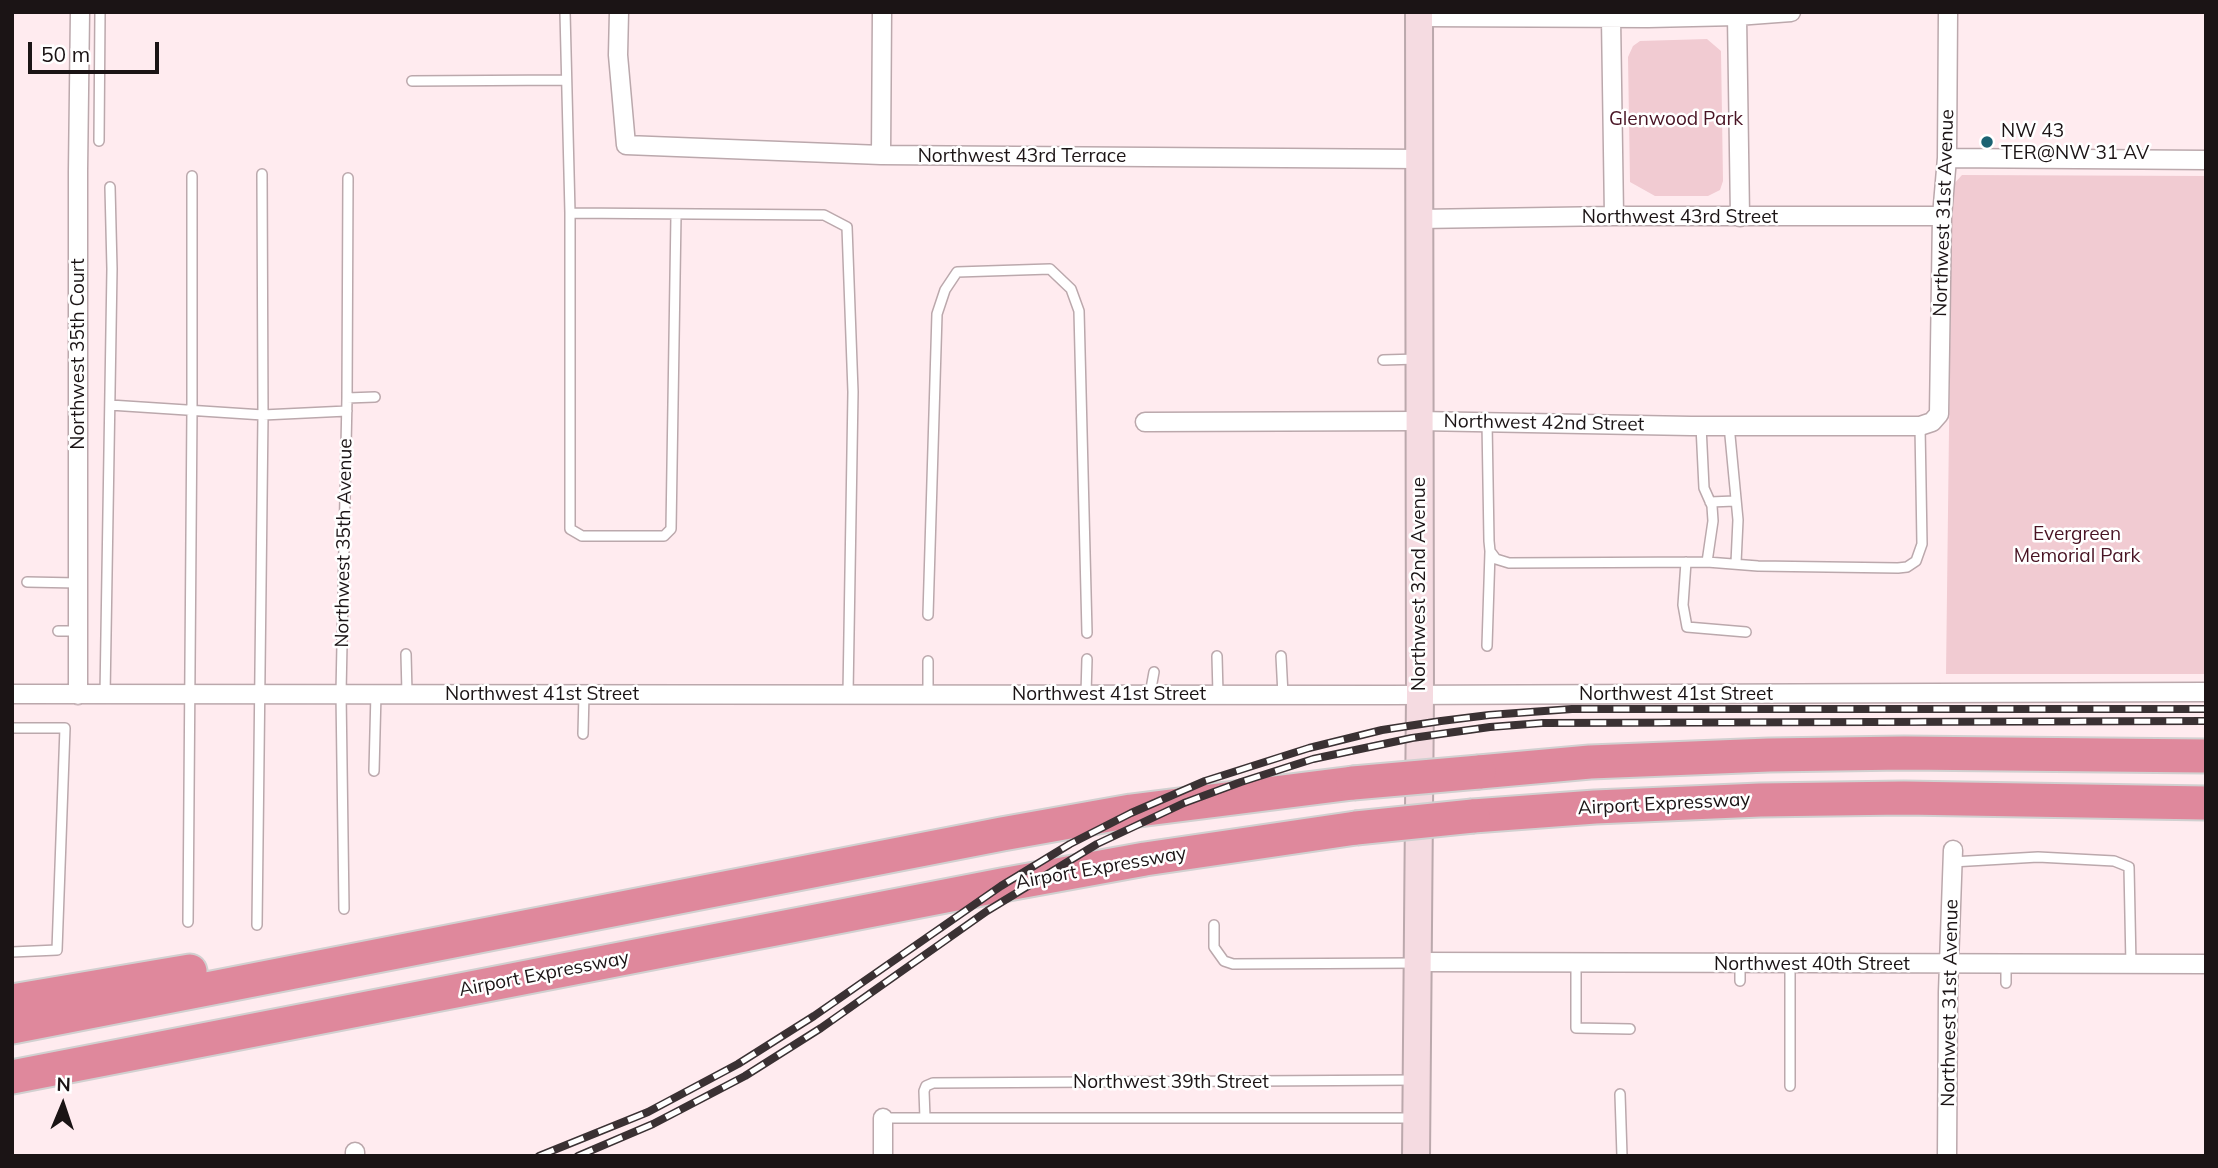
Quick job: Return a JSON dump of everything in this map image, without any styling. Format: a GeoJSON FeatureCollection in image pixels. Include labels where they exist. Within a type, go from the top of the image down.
{"type":"FeatureCollection","features":[{"type":"Feature","properties":{"kind":"highway"},"geometry":{"type":"LineString","coordinates":[[12,1027],[1042,827],[1131,811],[1353,783],[1590,762],[1769,755],[1904,753],[2206,756]]}},
{"type":"Feature","properties":{"kind":"highway","name":"Airport Expressway"},"geometry":{"type":"LineString","coordinates":[[12,1077],[1002,885],[1145,859],[1356,828],[1595,807],[1760,800],[1904,798],[2206,803]]}},
{"type":"Feature","properties":{"kind":"highway"},"geometry":{"type":"LineString","coordinates":[[12,1001],[232,965],[485,934]]}},
{"type":"Feature","properties":{"kind":"main road","name":"Northwest 32nd Avenue"},"geometry":{"type":"LineString","coordinates":[[1416,1156],[1420,695],[1419,15]]}},
{"type":"Feature","properties":{"kind":"street","name":"Northwest 35th Court"},"geometry":{"type":"LineString","coordinates":[[78,695],[80,12]]}},
{"type":"Feature","properties":{"kind":"street","name":"Northwest 43rd Terrace"},"geometry":{"type":"LineString","coordinates":[[619,12],[618,55],[626,145],[881,155],[1419,159]]}},
{"type":"Feature","properties":{"kind":"street"},"geometry":{"type":"LineString","coordinates":[[881,155],[882,12]]}},
{"type":"Feature","properties":{"kind":"street"},"geometry":{"type":"LineString","coordinates":[[1419,15],[1611,18],[1648,15],[1737,16],[1791,12]]}},
{"type":"Feature","properties":{"kind":"street","name":"Northwest 31st Avenue"},"geometry":{"type":"LineString","coordinates":[[1920,426],[1932,422],[1939,414],[1942,216],[1947,158],[1948,12]]}},
{"type":"Feature","properties":{"kind":"street"},"geometry":{"type":"LineString","coordinates":[[1737,16],[1740,217]]}},
{"type":"Feature","properties":{"kind":"street"},"geometry":{"type":"LineString","coordinates":[[1611,18],[1614,216]]}},
{"type":"Feature","properties":{"kind":"street"},"geometry":{"type":"LineString","coordinates":[[1947,158],[2206,160]]}},
{"type":"Feature","properties":{"kind":"street","name":"Northwest 43rd Street"},"geometry":{"type":"LineString","coordinates":[[1419,219],[1942,216]]}},
{"type":"Feature","properties":{"kind":"street","name":"Northwest 42nd Street"},"geometry":{"type":"LineString","coordinates":[[1145,422],[1419,421],[1701,426],[1920,426]]}},
{"type":"Feature","properties":{"kind":"street","name":"Northwest 41st Street"},"geometry":{"type":"LineString","coordinates":[[12,694],[1420,695],[2206,692]]}},
{"type":"Feature","properties":{"kind":"street","name":"Northwest 31st Avenue"},"geometry":{"type":"LineString","coordinates":[[1947,1156],[1953,856]]}},
{"type":"Feature","properties":{"kind":"street","name":"Northwest 40th Street"},"geometry":{"type":"LineString","coordinates":[[1417,962],[1576,964],[1740,972],[1790,963],[1950,964],[2006,974],[2131,965],[2206,964]]}},
{"type":"Feature","properties":{"kind":"street"},"geometry":{"type":"LineString","coordinates":[[883,1118],[883,1156]]}},
{"type":"Feature","properties":{"kind":"lane"},"geometry":{"type":"LineString","coordinates":[[99,141],[100,12]]}},
{"type":"Feature","properties":{"kind":"lane"},"geometry":{"type":"LineString","coordinates":[[565,12],[570,213],[570,529],[582,536],[664,537],[671,529],[676,215]]}},
{"type":"Feature","properties":{"kind":"lane"},"geometry":{"type":"LineString","coordinates":[[412,81],[566,80]]}},
{"type":"Feature","properties":{"kind":"lane"},"geometry":{"type":"LineString","coordinates":[[257,925],[263,415],[262,174]]}},
{"type":"Feature","properties":{"kind":"lane"},"geometry":{"type":"LineString","coordinates":[[188,922],[192,176]]}},
{"type":"Feature","properties":{"kind":"lane","name":"Northwest 35th Avenue"},"geometry":{"type":"LineString","coordinates":[[344,909],[341,693],[347,411],[348,178]]}},
{"type":"Feature","properties":{"kind":"lane"},"geometry":{"type":"LineString","coordinates":[[105,695],[110,405],[110,187]]}},
{"type":"Feature","properties":{"kind":"lane"},"geometry":{"type":"LineString","coordinates":[[570,213],[824,215],[847,227],[853,392],[848,694]]}},
{"type":"Feature","properties":{"kind":"lane"},"geometry":{"type":"LineString","coordinates":[[928,615],[937,314],[945,290],[957,272],[1050,270],[1071,289],[1079,311],[1087,633]]}},
{"type":"Feature","properties":{"kind":"lane"},"geometry":{"type":"LineString","coordinates":[[1383,360],[1419,359]]}},
{"type":"Feature","properties":{"kind":"lane"},"geometry":{"type":"LineString","coordinates":[[347,398],[375,397]]}},
{"type":"Feature","properties":{"kind":"lane"},"geometry":{"type":"LineString","coordinates":[[110,405],[263,415],[347,411]]}},
{"type":"Feature","properties":{"kind":"lane"},"geometry":{"type":"LineString","coordinates":[[1487,422],[1490,551],[1487,646]]}},
{"type":"Feature","properties":{"kind":"lane"},"geometry":{"type":"LineString","coordinates":[[1729,425],[1738,520],[1736,563]]}},
{"type":"Feature","properties":{"kind":"lane"},"geometry":{"type":"LineString","coordinates":[[1701,426],[1704,488],[1710,502],[1713,521],[1707,562]]}},
{"type":"Feature","properties":{"kind":"lane"},"geometry":{"type":"LineString","coordinates":[[1490,551],[1496,559],[1509,563],[1707,562],[1758,566],[1907,567],[1916,561],[1922,544],[1920,426]]}},
{"type":"Feature","properties":{"kind":"lane"},"geometry":{"type":"LineString","coordinates":[[1710,502],[1735,500]]}},
{"type":"Feature","properties":{"kind":"lane"},"geometry":{"type":"LineString","coordinates":[[1686,562],[1683,605],[1687,627],[1746,632]]}},
{"type":"Feature","properties":{"kind":"lane"},"geometry":{"type":"LineString","coordinates":[[27,582],[77,583]]}},
{"type":"Feature","properties":{"kind":"lane"},"geometry":{"type":"LineString","coordinates":[[58,631],[77,631]]}},
{"type":"Feature","properties":{"kind":"lane"},"geometry":{"type":"LineString","coordinates":[[406,654],[407,693]]}},
{"type":"Feature","properties":{"kind":"lane"},"geometry":{"type":"LineString","coordinates":[[1217,656],[1218,694]]}},
{"type":"Feature","properties":{"kind":"lane"},"geometry":{"type":"LineString","coordinates":[[1281,656],[1283,695]]}},
{"type":"Feature","properties":{"kind":"lane"},"geometry":{"type":"LineString","coordinates":[[1086,694],[1087,659]]}},
{"type":"Feature","properties":{"kind":"lane"},"geometry":{"type":"LineString","coordinates":[[928,661],[928,694]]}},
{"type":"Feature","properties":{"kind":"lane"},"geometry":{"type":"LineString","coordinates":[[1150,694],[1154,672]]}},
{"type":"Feature","properties":{"kind":"lane"},"geometry":{"type":"LineString","coordinates":[[374,771],[376,694]]}},
{"type":"Feature","properties":{"kind":"lane"},"geometry":{"type":"LineString","coordinates":[[583,734],[584,694]]}},
{"type":"Feature","properties":{"kind":"lane"},"geometry":{"type":"LineString","coordinates":[[12,729],[65,728],[57,950],[12,952]]}},
{"type":"Feature","properties":{"kind":"lane"},"geometry":{"type":"LineString","coordinates":[[1953,856],[2114,861],[2129,867],[2131,965]]}},
{"type":"Feature","properties":{"kind":"lane"},"geometry":{"type":"LineString","coordinates":[[1214,925],[1214,947],[1224,961],[1233,964],[1417,962]]}},
{"type":"Feature","properties":{"kind":"lane"},"geometry":{"type":"LineString","coordinates":[[1790,963],[1790,1086]]}},
{"type":"Feature","properties":{"kind":"lane"},"geometry":{"type":"LineString","coordinates":[[1576,964],[1576,1028],[1630,1029]]}},
{"type":"Feature","properties":{"kind":"lane","name":"Northwest 39th Street"},"geometry":{"type":"LineString","coordinates":[[925,1118],[924,1091],[926,1086],[933,1083],[1416,1080]]}},
{"type":"Feature","properties":{"kind":"lane"},"geometry":{"type":"LineString","coordinates":[[1620,1094],[1622,1156]]}},
{"type":"Feature","properties":{"kind":"lane"},"geometry":{"type":"LineString","coordinates":[[883,1118],[1416,1118]]}},
{"type":"Feature","properties":{"kind":"green space","name":"Glenwood Park"},"geometry":{"type":"Polygon","coordinates":[[[1707,39],[1721,51],[1723,181],[1720,190],[1708,196],[1655,196],[1630,182],[1628,57],[1633,46],[1640,41],[1707,39]]]}},
{"type":"Feature","properties":{"kind":"green space","name":"Evergreen Memorial Park"},"geometry":{"type":"Polygon","coordinates":[[[1962,175],[2206,176],[2206,674],[1946,674],[1952,186],[1962,175]]]}},
{"type":"Feature","properties":{"kind":"railway"},"geometry":{"type":"LineString","coordinates":[[539,1156],[648,1112],[738,1064],[814,1016],[1001,886],[1070,844],[1131,813],[1205,781],[1309,748],[1382,730],[1441,721],[1572,709],[2206,709]]}},
{"type":"Feature","properties":{"kind":"railway"},"geometry":{"type":"LineString","coordinates":[[578,1156],[653,1124],[745,1076],[821,1028],[987,911],[1097,844],[1184,803],[1313,759],[1412,738],[1542,723],[2206,721]]}},
{"type":"Feature","properties":{"kind":"place","name":"NW 43 TER@NW 31 AV"},"geometry":{"type":"Point","coordinates":[1987,142]}}]}
